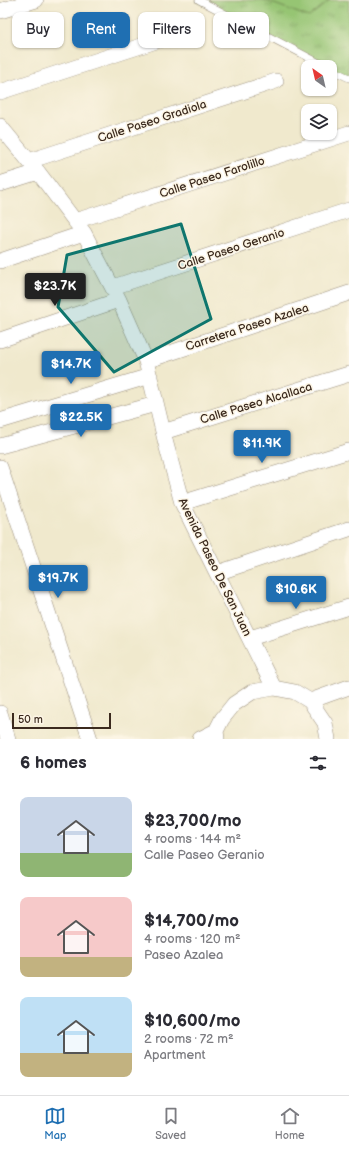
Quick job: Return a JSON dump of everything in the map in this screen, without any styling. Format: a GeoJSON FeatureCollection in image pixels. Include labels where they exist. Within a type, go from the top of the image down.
{"type":"FeatureCollection","features":[{"type":"Feature","properties":{"kind":"street"},"geometry":{"type":"LineString","coordinates":[[8,6],[36,0]]}},
{"type":"Feature","properties":{"kind":"street"},"geometry":{"type":"LineString","coordinates":[[0,92],[138,47]]}},
{"type":"Feature","properties":{"kind":"street","name":"Calle Paseo Gradiola"},"geometry":{"type":"LineString","coordinates":[[0,184],[33,166],[276,81]]}},
{"type":"Feature","properties":{"kind":"street","name":"Avenida Paseo De San Juan"},"geometry":{"type":"LineString","coordinates":[[0,126],[33,166],[84,233],[116,294],[146,361],[164,438],[182,503],[274,688]]}},
{"type":"Feature","properties":{"kind":"street","name":"Calle Paseo Farolillo"},"geometry":{"type":"LineString","coordinates":[[75,221],[349,134]]}},
{"type":"Feature","properties":{"kind":"street","name":"Calle Paseo Geranio"},"geometry":{"type":"LineString","coordinates":[[0,340],[116,294],[349,210]]}},
{"type":"Feature","properties":{"kind":"street"},"geometry":{"type":"LineString","coordinates":[[0,261],[84,233]]}},
{"type":"Feature","properties":{"kind":"street","name":"Carretera Paseo Azalea"},"geometry":{"type":"LineString","coordinates":[[146,361],[349,293]]}},
{"type":"Feature","properties":{"kind":"street","name":"Calle Paseo Alcallaca"},"geometry":{"type":"LineString","coordinates":[[164,438],[349,374]]}},
{"type":"Feature","properties":{"kind":"street"},"geometry":{"type":"LineString","coordinates":[[0,421],[150,376]]}},
{"type":"Feature","properties":{"kind":"street"},"geometry":{"type":"LineString","coordinates":[[0,446],[156,404]]}},
{"type":"Feature","properties":{"kind":"street"},"geometry":{"type":"LineString","coordinates":[[182,503],[349,451]]}},
{"type":"Feature","properties":{"kind":"street"},"geometry":{"type":"LineString","coordinates":[[0,467],[90,739]]}},
{"type":"Feature","properties":{"kind":"street"},"geometry":{"type":"LineString","coordinates":[[217,573],[349,529]]}},
{"type":"Feature","properties":{"kind":"street"},"geometry":{"type":"LineString","coordinates":[[250,638],[349,607]]}},
{"type":"Feature","properties":{"kind":"street"},"geometry":{"type":"LineString","coordinates":[[310,701],[349,687]]}},
{"type":"Feature","properties":{"kind":"street"},"geometry":{"type":"LineString","coordinates":[[200,739],[216,735],[222,719],[234,704],[252,692],[274,688],[295,692],[310,701],[325,723],[328,739]]}},
{"type":"Feature","properties":{"kind":"street"},"geometry":{"type":"LineString","coordinates":[[0,713],[8,739]]}},
{"type":"Feature","properties":{"kind":"lane"},"geometry":{"type":"LineString","coordinates":[[199,0],[314,60]]}},
{"type":"Feature","properties":{"kind":"lane"},"geometry":{"type":"LineString","coordinates":[[337,72],[349,78]]}},
{"type":"Feature","properties":{"kind":"highlighted area"},"geometry":{"type":"Polygon","coordinates":[[[181,224],[211,319],[114,372],[58,307],[67,255],[181,224]]]}},
{"type":"Feature","properties":{"kind":"green space"},"geometry":{"type":"Polygon","coordinates":[[[195,0],[349,0],[349,80],[337,74],[337,60],[310,60],[269,38],[269,12],[218,12],[195,0]]]}},
{"type":"Feature","properties":{"kind":"green space"},"geometry":{"type":"Polygon","coordinates":[[[264,0],[330,0],[309,17],[264,0]]]}}]}
